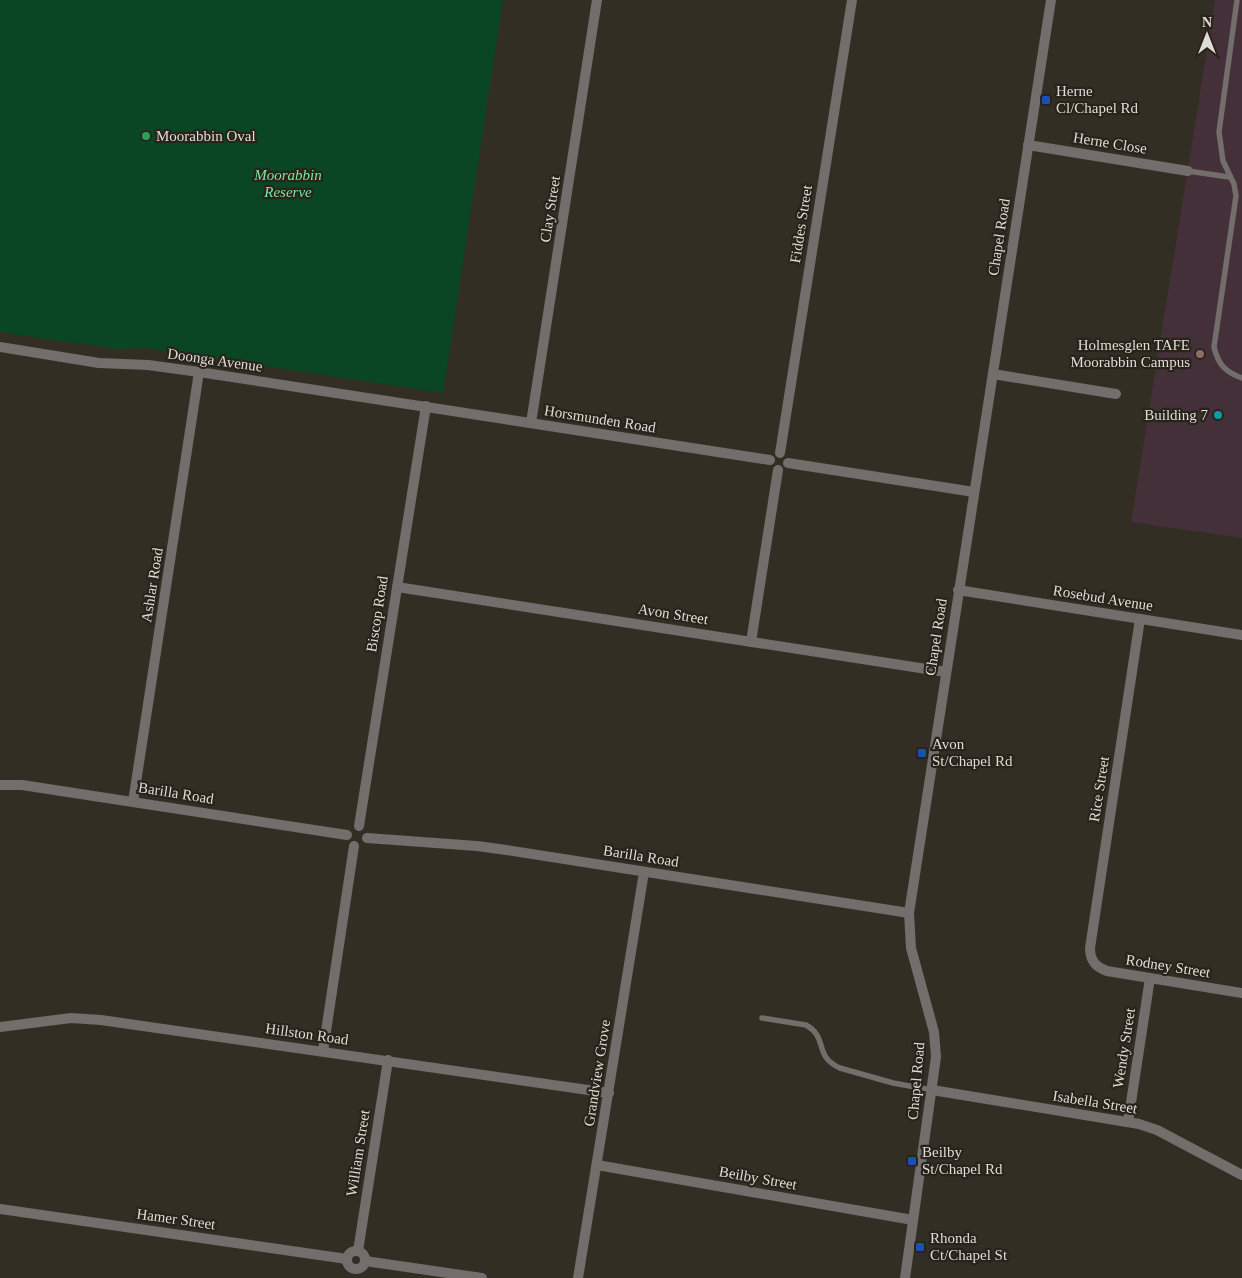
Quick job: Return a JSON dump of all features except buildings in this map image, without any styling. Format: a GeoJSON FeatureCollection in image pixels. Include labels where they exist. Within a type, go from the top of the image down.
{"type":"FeatureCollection","features":[{"type":"Feature","properties":{"kind":"street","name":"Clay Street"},"geometry":{"type":"LineString","coordinates":[[532,423],[597,0]]}},
{"type":"Feature","properties":{"kind":"street","name":"Fiddes Street"},"geometry":{"type":"LineString","coordinates":[[780,453],[852,0]]}},
{"type":"Feature","properties":{"kind":"street","name":"Chapel Road"},"geometry":{"type":"LineString","coordinates":[[904,1278],[932,1090],[936,1044],[912,948],[909,913],[1051,0]]}},
{"type":"Feature","properties":{"kind":"street","name":"Herne Close"},"geometry":{"type":"LineString","coordinates":[[1028,145],[1188,171]]}},
{"type":"Feature","properties":{"kind":"street","name":"Doonga Avenue"},"geometry":{"type":"LineString","coordinates":[[0,348],[99,363],[148,365],[426,406]]}},
{"type":"Feature","properties":{"kind":"street","name":"Ashlar Road"},"geometry":{"type":"LineString","coordinates":[[133,802],[199,372]]}},
{"type":"Feature","properties":{"kind":"street"},"geometry":{"type":"LineString","coordinates":[[992,374],[1116,394]]}},
{"type":"Feature","properties":{"kind":"street","name":"Horsmunden Road"},"geometry":{"type":"LineString","coordinates":[[426,406],[770,460]]}},
{"type":"Feature","properties":{"kind":"street","name":"Biscop Road"},"geometry":{"type":"LineString","coordinates":[[358,826],[426,406]]}},
{"type":"Feature","properties":{"kind":"street"},"geometry":{"type":"LineString","coordinates":[[780,453],[785,455],[788,463],[785,468],[778,470],[773,468],[770,460],[775,454],[780,453]]}},
{"type":"Feature","properties":{"kind":"street"},"geometry":{"type":"LineString","coordinates":[[788,463],[974,492]]}},
{"type":"Feature","properties":{"kind":"street"},"geometry":{"type":"LineString","coordinates":[[751,642],[778,470]]}},
{"type":"Feature","properties":{"kind":"street","name":"Avon Street"},"geometry":{"type":"LineString","coordinates":[[397,587],[946,672]]}},
{"type":"Feature","properties":{"kind":"street","name":"Rosebud Avenue"},"geometry":{"type":"LineString","coordinates":[[958,590],[1242,635]]}},
{"type":"Feature","properties":{"kind":"street","name":"Rice Street"},"geometry":{"type":"LineString","coordinates":[[1093,962],[1090,948],[1140,619]]}},
{"type":"Feature","properties":{"kind":"street","name":"Barilla Road"},"geometry":{"type":"LineString","coordinates":[[0,785],[22,786],[347,835]]}},
{"type":"Feature","properties":{"kind":"street"},"geometry":{"type":"LineString","coordinates":[[358,826],[366,832],[367,838],[361,845],[354,846],[349,843],[347,835],[350,829],[358,826]]}},
{"type":"Feature","properties":{"kind":"street","name":"Barilla Road"},"geometry":{"type":"LineString","coordinates":[[367,838],[477,846],[909,913]]}},
{"type":"Feature","properties":{"kind":"street"},"geometry":{"type":"LineString","coordinates":[[323,1051],[354,846]]}},
{"type":"Feature","properties":{"kind":"street","name":"Grandview Grove"},"geometry":{"type":"LineString","coordinates":[[578,1278],[644,872]]}},
{"type":"Feature","properties":{"kind":"street","name":"Rodney Street"},"geometry":{"type":"LineString","coordinates":[[1093,962],[1107,972],[1242,992]]}},
{"type":"Feature","properties":{"kind":"street","name":"Wendy Street"},"geometry":{"type":"LineString","coordinates":[[1128,1122],[1150,978]]}},
{"type":"Feature","properties":{"kind":"street","name":"Hillston Road"},"geometry":{"type":"LineString","coordinates":[[0,1027],[49,1020],[86,1018],[609,1093]]}},
{"type":"Feature","properties":{"kind":"street","name":"William Street"},"geometry":{"type":"LineString","coordinates":[[358,1251],[388,1060]]}},
{"type":"Feature","properties":{"kind":"street","name":"Isabella Street"},"geometry":{"type":"LineString","coordinates":[[932,1090],[1128,1122],[1157,1130],[1242,1175]]}},
{"type":"Feature","properties":{"kind":"street","name":"Beilby Street"},"geometry":{"type":"LineString","coordinates":[[597,1165],[914,1220]]}},
{"type":"Feature","properties":{"kind":"street","name":"Hamer Street"},"geometry":{"type":"LineString","coordinates":[[0,1209],[347,1259]]}},
{"type":"Feature","properties":{"kind":"street"},"geometry":{"type":"LineString","coordinates":[[358,1251],[363,1253],[366,1261],[353,1274],[347,1259],[350,1254],[358,1251]]}},
{"type":"Feature","properties":{"kind":"street"},"geometry":{"type":"LineString","coordinates":[[366,1261],[482,1278]]}},
{"type":"Feature","properties":{"kind":"lane"},"geometry":{"type":"LineString","coordinates":[[1237,0],[1219,132],[1223,161],[1234,184],[1236,196],[1214,347],[1216,357],[1221,366],[1227,372],[1242,378]]}},
{"type":"Feature","properties":{"kind":"lane"},"geometry":{"type":"LineString","coordinates":[[1188,171],[1230,177]]}},
{"type":"Feature","properties":{"kind":"lane"},"geometry":{"type":"LineString","coordinates":[[762,1018],[806,1025],[812,1028],[820,1039],[826,1059],[840,1068],[893,1083],[932,1090]]}},
{"type":"Feature","properties":{"kind":"shaded area","name":"Holmesglen TAFE Moorabbin Campus"},"geometry":{"type":"Polygon","coordinates":[[[1215,0],[1242,0],[1242,538],[1131,522],[1215,0]]]}},
{"type":"Feature","properties":{"kind":"green space","name":"Moorabbin Reserve"},"geometry":{"type":"Polygon","coordinates":[[[0,0],[503,0],[443,393],[148,348],[117,349],[0,332],[0,0]]]}},
{"type":"Feature","properties":{"kind":"place","name":"Herne Cl/Chapel Rd"},"geometry":{"type":"Point","coordinates":[1046,100]}},
{"type":"Feature","properties":{"kind":"place","name":"Moorabbin Oval"},"geometry":{"type":"Point","coordinates":[146,136]}},
{"type":"Feature","properties":{"kind":"place","name":"Holmesglen TAFE Moorabbin Campus"},"geometry":{"type":"Point","coordinates":[1200,354]}},
{"type":"Feature","properties":{"kind":"place","name":"Building 7"},"geometry":{"type":"Point","coordinates":[1218,415]}},
{"type":"Feature","properties":{"kind":"place","name":"Avon St/Chapel Rd"},"geometry":{"type":"Point","coordinates":[922,753]}},
{"type":"Feature","properties":{"kind":"place","name":"Beilby St/Chapel Rd"},"geometry":{"type":"Point","coordinates":[912,1161]}},
{"type":"Feature","properties":{"kind":"place","name":"Rhonda Ct/Chapel St"},"geometry":{"type":"Point","coordinates":[920,1247]}}]}
